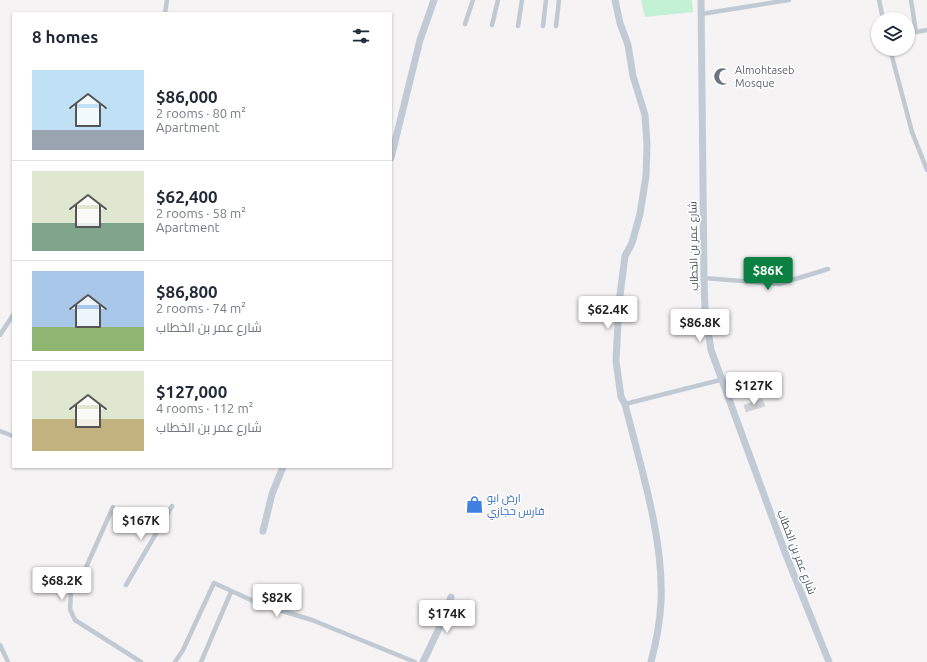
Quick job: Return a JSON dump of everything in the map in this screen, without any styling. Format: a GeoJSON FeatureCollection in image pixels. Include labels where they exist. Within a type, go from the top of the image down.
{"type":"FeatureCollection","features":[{"type":"Feature","properties":{"kind":"street"},"geometry":{"type":"LineString","coordinates":[[165,12],[168,0]]}},
{"type":"Feature","properties":{"kind":"street"},"geometry":{"type":"LineString","coordinates":[[392,154],[420,40],[434,0]]}},
{"type":"Feature","properties":{"kind":"street"},"geometry":{"type":"LineString","coordinates":[[466,24],[473,0]]}},
{"type":"Feature","properties":{"kind":"street"},"geometry":{"type":"LineString","coordinates":[[492,25],[498,0]]}},
{"type":"Feature","properties":{"kind":"street"},"geometry":{"type":"LineString","coordinates":[[518,26],[522,0]]}},
{"type":"Feature","properties":{"kind":"street"},"geometry":{"type":"LineString","coordinates":[[543,26],[546,0]]}},
{"type":"Feature","properties":{"kind":"street"},"geometry":{"type":"LineString","coordinates":[[556,26],[559,0]]}},
{"type":"Feature","properties":{"kind":"street"},"geometry":{"type":"LineString","coordinates":[[615,0],[645,115],[647,144],[646,176],[640,214],[632,243],[625,256],[619,303],[616,361],[621,397],[625,404],[649,501],[657,545],[661,580],[661,602],[651,662]]}},
{"type":"Feature","properties":{"kind":"street","name":"شارع عمر بن الخطاب"},"geometry":{"type":"LineString","coordinates":[[701,0],[704,278],[705,311],[708,336],[720,380],[786,555],[829,662]]}},
{"type":"Feature","properties":{"kind":"street"},"geometry":{"type":"LineString","coordinates":[[700,14],[789,0]]}},
{"type":"Feature","properties":{"kind":"street"},"geometry":{"type":"LineString","coordinates":[[879,0],[882,12]]}},
{"type":"Feature","properties":{"kind":"street"},"geometry":{"type":"LineString","coordinates":[[911,0],[916,32],[927,30]]}},
{"type":"Feature","properties":{"kind":"street"},"geometry":{"type":"LineString","coordinates":[[892,56],[912,132],[927,170]]}},
{"type":"Feature","properties":{"kind":"street"},"geometry":{"type":"LineString","coordinates":[[704,278],[779,284],[828,269]]}},
{"type":"Feature","properties":{"kind":"street"},"geometry":{"type":"LineString","coordinates":[[0,335],[12,317]]}},
{"type":"Feature","properties":{"kind":"street"},"geometry":{"type":"LineString","coordinates":[[625,404],[720,380]]}},
{"type":"Feature","properties":{"kind":"street"},"geometry":{"type":"LineString","coordinates":[[0,431],[12,436]]}},
{"type":"Feature","properties":{"kind":"street"},"geometry":{"type":"LineString","coordinates":[[263,531],[272,494],[283,468]]}},
{"type":"Feature","properties":{"kind":"street"},"geometry":{"type":"LineString","coordinates":[[126,585],[172,506]]}},
{"type":"Feature","properties":{"kind":"street"},"geometry":{"type":"LineString","coordinates":[[113,507],[84,572],[71,591],[70,609],[76,620],[141,662]]}},
{"type":"Feature","properties":{"kind":"street"},"geometry":{"type":"LineString","coordinates":[[175,662],[183,650],[214,582],[231,592],[262,604],[312,620],[415,662]]}},
{"type":"Feature","properties":{"kind":"street"},"geometry":{"type":"LineString","coordinates":[[201,662],[231,592]]}},
{"type":"Feature","properties":{"kind":"street"},"geometry":{"type":"LineString","coordinates":[[423,662],[443,620],[451,597]]}},
{"type":"Feature","properties":{"kind":"street"},"geometry":{"type":"LineString","coordinates":[[0,645],[8,662]]}},
{"type":"Feature","properties":{"kind":"green space"},"geometry":{"type":"Polygon","coordinates":[[[641,0],[692,0],[693,12],[645,17],[641,0]]]}},
{"type":"Feature","properties":{"kind":"building"},"geometry":{"type":"Polygon","coordinates":[[[762,399],[765,406],[746,412],[744,405],[762,399]]]}},
{"type":"Feature","properties":{"kind":"place","name":"Almohtaseb Mosque"},"geometry":{"type":"Point","coordinates":[722,76]}},
{"type":"Feature","properties":{"kind":"place","name":"ارض ابو فارس حجازي"},"geometry":{"type":"Point","coordinates":[474,504]}}]}
